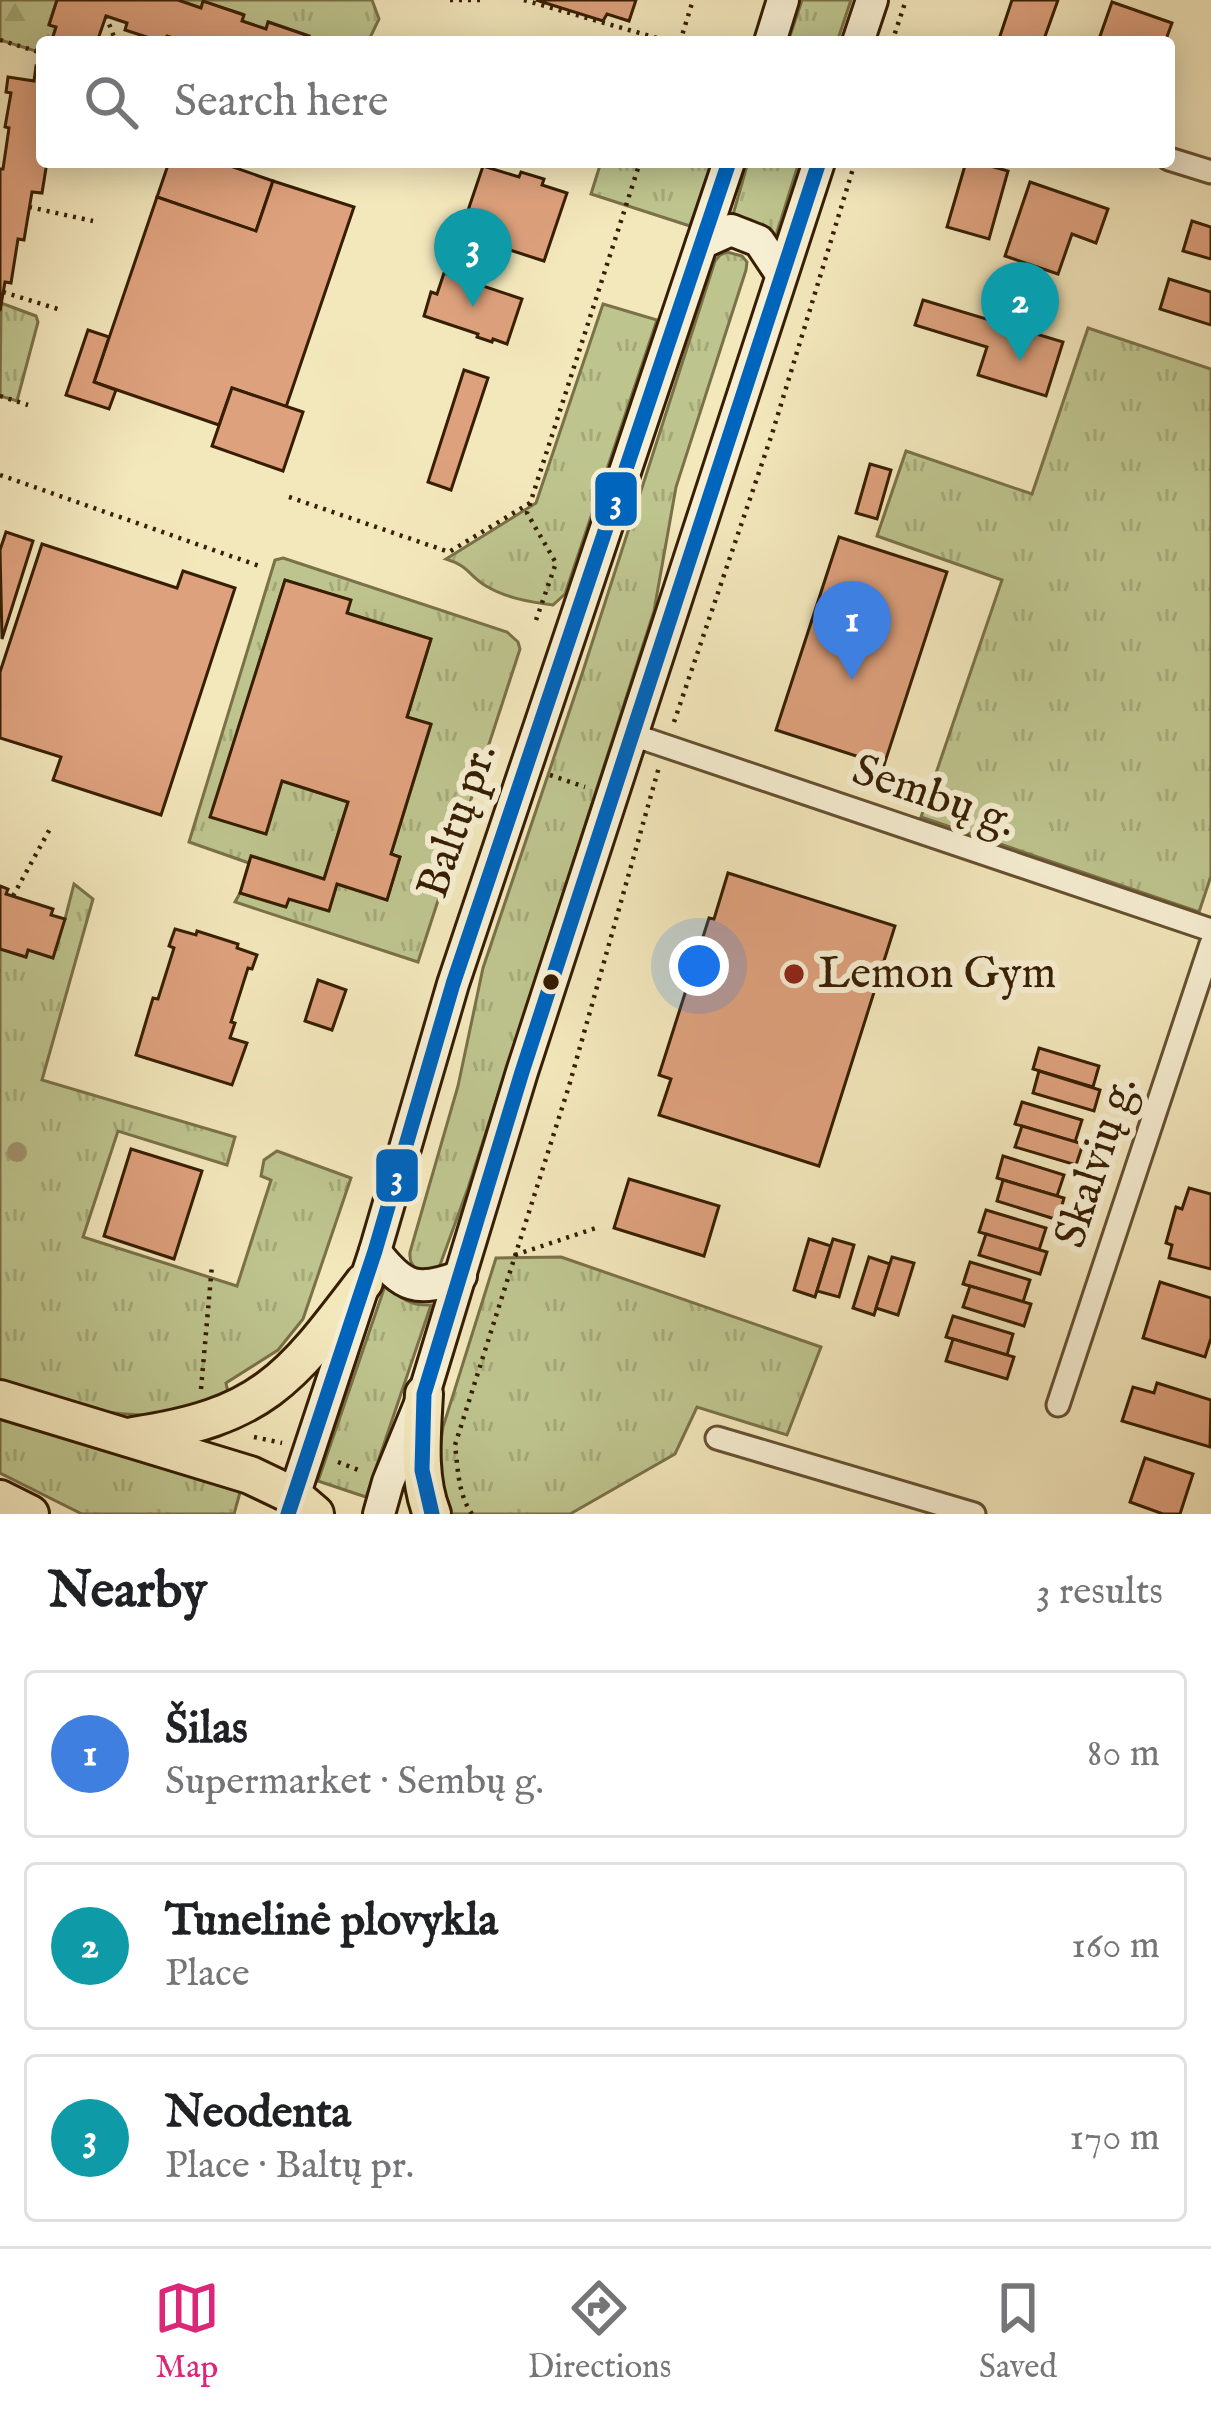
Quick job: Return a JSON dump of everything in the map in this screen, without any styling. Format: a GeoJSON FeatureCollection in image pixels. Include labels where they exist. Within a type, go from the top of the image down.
{"type":"FeatureCollection","features":[{"type":"Feature","properties":{"kind":"main road"},"geometry":{"type":"LineString","coordinates":[[772,36],[783,0]]}},
{"type":"Feature","properties":{"kind":"main road"},"geometry":{"type":"LineString","coordinates":[[860,36],[872,0]]}},
{"type":"Feature","properties":{"kind":"main road","name":"Baltų pr."},"geometry":{"type":"LineString","coordinates":[[299,1508],[453,984],[728,168]]}},
{"type":"Feature","properties":{"kind":"main road"},"geometry":{"type":"LineString","coordinates":[[379,1514],[424,1394],[522,1072],[816,168]]}},
{"type":"Feature","properties":{"kind":"main road"},"geometry":{"type":"LineString","coordinates":[[703,242],[731,230],[759,241],[781,274]]}},
{"type":"Feature","properties":{"kind":"main road"},"geometry":{"type":"LineString","coordinates":[[122,1438],[219,1417],[267,1393],[313,1347],[369,1266],[416,1286],[436,1286],[460,1276]]}},
{"type":"Feature","properties":{"kind":"main road"},"geometry":{"type":"LineString","coordinates":[[424,1394],[423,1474],[432,1514]]}},
{"type":"Feature","properties":{"kind":"main road"},"geometry":{"type":"LineString","coordinates":[[0,1399],[250,1475],[299,1508]]}},
{"type":"Feature","properties":{"kind":"main road"},"geometry":{"type":"LineString","coordinates":[[0,1498],[30,1514]]}},
{"type":"Feature","properties":{"kind":"street"},"geometry":{"type":"LineString","coordinates":[[1175,161],[1211,172]]}},
{"type":"Feature","properties":{"kind":"street","name":"Sembų g."},"geometry":{"type":"LineString","coordinates":[[633,735],[1211,930]]}},
{"type":"Feature","properties":{"kind":"street","name":"Skalvių g."},"geometry":{"type":"LineString","coordinates":[[1058,1405],[1211,944]]}},
{"type":"Feature","properties":{"kind":"street"},"geometry":{"type":"LineString","coordinates":[[717,1438],[974,1514]]}},
{"type":"Feature","properties":{"kind":"path"},"geometry":{"type":"LineString","coordinates":[[450,0],[480,0]]}},
{"type":"Feature","properties":{"kind":"path"},"geometry":{"type":"LineString","coordinates":[[524,0],[650,36]]}},
{"type":"Feature","properties":{"kind":"path"},"geometry":{"type":"LineString","coordinates":[[682,36],[694,0]]}},
{"type":"Feature","properties":{"kind":"path"},"geometry":{"type":"LineString","coordinates":[[894,36],[906,0]]}},
{"type":"Feature","properties":{"kind":"path"},"geometry":{"type":"LineString","coordinates":[[106,16],[114,36]]}},
{"type":"Feature","properties":{"kind":"path"},"geometry":{"type":"LineString","coordinates":[[0,40],[36,51]]}},
{"type":"Feature","properties":{"kind":"path"},"geometry":{"type":"LineString","coordinates":[[536,620],[556,562],[527,513],[638,168]]}},
{"type":"Feature","properties":{"kind":"path"},"geometry":{"type":"LineString","coordinates":[[472,1514],[460,1487],[455,1445],[569,1086],[665,746],[772,434],[853,168]]}},
{"type":"Feature","properties":{"kind":"path"},"geometry":{"type":"LineString","coordinates":[[29,207],[93,221]]}},
{"type":"Feature","properties":{"kind":"path"},"geometry":{"type":"LineString","coordinates":[[3,292],[61,310]]}},
{"type":"Feature","properties":{"kind":"path"},"geometry":{"type":"LineString","coordinates":[[0,396],[28,405]]}},
{"type":"Feature","properties":{"kind":"path"},"geometry":{"type":"LineString","coordinates":[[0,475],[262,567]]}},
{"type":"Feature","properties":{"kind":"path"},"geometry":{"type":"LineString","coordinates":[[290,497],[449,551],[530,503]]}},
{"type":"Feature","properties":{"kind":"path"},"geometry":{"type":"LineString","coordinates":[[527,767],[613,797]]}},
{"type":"Feature","properties":{"kind":"path"},"geometry":{"type":"LineString","coordinates":[[13,896],[51,827]]}},
{"type":"Feature","properties":{"kind":"path"},"geometry":{"type":"LineString","coordinates":[[515,1255],[599,1227]]}},
{"type":"Feature","properties":{"kind":"path"},"geometry":{"type":"LineString","coordinates":[[200,1400],[212,1265]]}},
{"type":"Feature","properties":{"kind":"green space"},"geometry":{"type":"Polygon","coordinates":[[[0,0],[57,0],[49,24],[56,27],[53,36],[36,36],[36,51],[0,40],[0,0]]]}},
{"type":"Feature","properties":{"kind":"green space"},"geometry":{"type":"Polygon","coordinates":[[[178,0],[372,0],[379,19],[371,36],[309,36],[269,22],[266,29],[242,21],[243,14],[204,2],[201,8],[178,0]]]}},
{"type":"Feature","properties":{"kind":"green space"},"geometry":{"type":"Polygon","coordinates":[[[802,0],[851,0],[839,36],[790,36],[802,0]]]}},
{"type":"Feature","properties":{"kind":"green space"},"geometry":{"type":"Polygon","coordinates":[[[599,168],[710,168],[690,226],[591,194],[599,168]]]}},
{"type":"Feature","properties":{"kind":"green space"},"geometry":{"type":"Polygon","coordinates":[[[746,168],[797,168],[775,239],[756,222],[732,218],[746,168]]]}},
{"type":"Feature","properties":{"kind":"green space"},"geometry":{"type":"Polygon","coordinates":[[[727,252],[742,256],[746,270],[676,487],[654,611],[468,1188],[440,1265],[422,1273],[412,1264],[410,1252],[458,1086],[483,968],[715,261],[727,252]]]}},
{"type":"Feature","properties":{"kind":"green space"},"geometry":{"type":"Polygon","coordinates":[[[1,303],[36,316],[38,322],[17,401],[0,396],[1,303]]]}},
{"type":"Feature","properties":{"kind":"green space"},"geometry":{"type":"Polygon","coordinates":[[[603,304],[657,320],[565,594],[553,605],[527,601],[486,586],[446,559],[536,503],[603,304]]]}},
{"type":"Feature","properties":{"kind":"green space"},"geometry":{"type":"Polygon","coordinates":[[[1088,328],[1211,369],[1211,876],[1199,912],[921,817],[1002,580],[877,536],[906,451],[1032,494],[1088,328]]]}},
{"type":"Feature","properties":{"kind":"green space"},"geometry":{"type":"Polygon","coordinates":[[[283,558],[507,632],[518,642],[520,649],[418,962],[235,902],[240,893],[285,907],[289,899],[328,911],[337,884],[387,899],[400,857],[391,854],[431,725],[407,717],[431,639],[347,613],[350,600],[285,580],[211,816],[266,834],[282,781],[348,802],[324,879],[252,856],[249,863],[189,842],[275,560],[283,558]]]}},
{"type":"Feature","properties":{"kind":"green space"},"geometry":{"type":"Polygon","coordinates":[[[74,884],[93,899],[42,1080],[235,1137],[227,1165],[118,1131],[83,1237],[237,1286],[271,1180],[261,1176],[264,1160],[277,1151],[351,1178],[303,1319],[278,1350],[226,1383],[229,1397],[199,1408],[170,1414],[114,1413],[0,1383],[0,949],[26,957],[28,950],[65,919],[74,884]]]}},
{"type":"Feature","properties":{"kind":"green space"},"geometry":{"type":"Polygon","coordinates":[[[561,1257],[821,1347],[787,1435],[697,1407],[675,1454],[570,1514],[450,1514],[437,1468],[443,1427],[496,1258],[561,1257]]]}},
{"type":"Feature","properties":{"kind":"green space"},"geometry":{"type":"Polygon","coordinates":[[[386,1283],[406,1300],[431,1305],[366,1497],[318,1481],[386,1283]]]}},
{"type":"Feature","properties":{"kind":"green space"},"geometry":{"type":"Polygon","coordinates":[[[0,1416],[241,1489],[234,1514],[82,1514],[0,1473],[0,1416]]]}},
{"type":"Feature","properties":{"kind":"building"},"geometry":{"type":"Polygon","coordinates":[[[57,0],[178,0],[201,8],[203,1],[244,15],[242,21],[266,29],[268,22],[309,36],[144,36],[125,30],[127,23],[106,16],[99,36],[53,36],[56,27],[49,25],[57,0]]]}},
{"type":"Feature","properties":{"kind":"building"},"geometry":{"type":"Polygon","coordinates":[[[536,0],[636,0],[629,21],[607,14],[603,21],[536,0]]]}},
{"type":"Feature","properties":{"kind":"building"},"geometry":{"type":"Polygon","coordinates":[[[1012,0],[1058,0],[1045,36],[1000,36],[1012,0]]]}},
{"type":"Feature","properties":{"kind":"building"},"geometry":{"type":"Polygon","coordinates":[[[1112,2],[1172,23],[1167,36],[1100,36],[1112,2]]]}},
{"type":"Feature","properties":{"kind":"building"},"geometry":{"type":"Polygon","coordinates":[[[36,66],[36,168],[46,168],[42,193],[32,192],[24,240],[18,239],[11,283],[5,282],[0,311],[0,169],[9,128],[5,127],[11,93],[6,92],[8,77],[34,81],[36,66]]]}},
{"type":"Feature","properties":{"kind":"building"},"geometry":{"type":"Polygon","coordinates":[[[167,168],[236,168],[273,181],[256,231],[157,197],[167,168]]]}},
{"type":"Feature","properties":{"kind":"building"},"geometry":{"type":"Polygon","coordinates":[[[482,168],[519,177],[521,172],[567,193],[544,261],[460,234],[482,168]]]}},
{"type":"Feature","properties":{"kind":"building"},"geometry":{"type":"Polygon","coordinates":[[[964,168],[1008,171],[989,239],[947,227],[964,168]]]}},
{"type":"Feature","properties":{"kind":"building"},"geometry":{"type":"Polygon","coordinates":[[[273,181],[354,207],[286,407],[232,388],[219,425],[94,382],[157,197],[256,231],[273,181]]]}},
{"type":"Feature","properties":{"kind":"building"},"geometry":{"type":"Polygon","coordinates":[[[1030,182],[1108,209],[1096,243],[1072,234],[1058,274],[1005,256],[1030,182]]]}},
{"type":"Feature","properties":{"kind":"building"},"geometry":{"type":"Polygon","coordinates":[[[1192,221],[1211,227],[1211,259],[1183,251],[1192,221]]]}},
{"type":"Feature","properties":{"kind":"building"},"geometry":{"type":"Polygon","coordinates":[[[444,273],[522,299],[507,344],[424,316],[431,292],[437,294],[444,273]]]}},
{"type":"Feature","properties":{"kind":"building"},"geometry":{"type":"Polygon","coordinates":[[[1169,279],[1211,292],[1211,325],[1160,309],[1169,279]]]}},
{"type":"Feature","properties":{"kind":"building"},"geometry":{"type":"Polygon","coordinates":[[[923,300],[1063,342],[1046,396],[978,375],[987,347],[915,325],[923,300]]]}},
{"type":"Feature","properties":{"kind":"building"},"geometry":{"type":"Polygon","coordinates":[[[88,330],[109,337],[94,382],[116,390],[109,409],[66,395],[88,330]]]}},
{"type":"Feature","properties":{"kind":"building"},"geometry":{"type":"Polygon","coordinates":[[[464,370],[488,378],[451,490],[428,482],[464,370]]]}},
{"type":"Feature","properties":{"kind":"building"},"geometry":{"type":"Polygon","coordinates":[[[232,388],[303,412],[283,471],[212,446],[232,388]]]}},
{"type":"Feature","properties":{"kind":"building"},"geometry":{"type":"Polygon","coordinates":[[[870,464],[891,470],[877,519],[856,513],[870,464]]]}},
{"type":"Feature","properties":{"kind":"building"},"geometry":{"type":"Polygon","coordinates":[[[6,532],[33,541],[2,639],[0,550],[6,532]]]}},
{"type":"Feature","properties":{"kind":"building"},"geometry":{"type":"Polygon","coordinates":[[[839,537],[947,572],[884,765],[776,730],[839,537]]]}},
{"type":"Feature","properties":{"kind":"building"},"geometry":{"type":"Polygon","coordinates":[[[42,544],[177,588],[183,571],[235,588],[161,815],[53,780],[61,757],[0,738],[0,672],[42,544]]]}},
{"type":"Feature","properties":{"kind":"building"},"geometry":{"type":"Polygon","coordinates":[[[285,580],[351,600],[347,613],[431,639],[407,717],[431,724],[391,854],[400,857],[387,900],[337,884],[329,911],[289,899],[286,907],[240,893],[251,856],[324,879],[348,802],[282,781],[266,834],[210,817],[285,580]]]}},
{"type":"Feature","properties":{"kind":"building"},"geometry":{"type":"Polygon","coordinates":[[[728,873],[895,926],[819,1166],[659,1115],[671,1079],[659,1075],[728,873]]]}},
{"type":"Feature","properties":{"kind":"building"},"geometry":{"type":"Polygon","coordinates":[[[0,886],[8,889],[6,894],[53,909],[51,915],[65,919],[53,958],[28,950],[26,957],[0,949],[0,886]]]}},
{"type":"Feature","properties":{"kind":"building"},"geometry":{"type":"Polygon","coordinates":[[[175,929],[238,944],[237,948],[257,955],[252,969],[248,968],[231,1022],[235,1023],[230,1038],[247,1043],[232,1085],[136,1055],[174,948],[169,946],[175,929]]]}},
{"type":"Feature","properties":{"kind":"building"},"geometry":{"type":"Polygon","coordinates":[[[318,980],[346,990],[332,1030],[305,1021],[318,980]]]}},
{"type":"Feature","properties":{"kind":"building"},"geometry":{"type":"Polygon","coordinates":[[[1039,1048],[1099,1066],[1093,1087],[1033,1069],[1039,1048]]]}},
{"type":"Feature","properties":{"kind":"building"},"geometry":{"type":"Polygon","coordinates":[[[1039,1071],[1100,1090],[1094,1111],[1033,1093],[1039,1071]]]}},
{"type":"Feature","properties":{"kind":"building"},"geometry":{"type":"Polygon","coordinates":[[[1022,1102],[1082,1120],[1075,1142],[1015,1124],[1022,1102]]]}},
{"type":"Feature","properties":{"kind":"building"},"geometry":{"type":"Polygon","coordinates":[[[1022,1126],[1083,1144],[1076,1165],[1015,1147],[1022,1126]]]}},
{"type":"Feature","properties":{"kind":"building"},"geometry":{"type":"Polygon","coordinates":[[[131,1149],[202,1171],[174,1259],[104,1236],[131,1149]]]}},
{"type":"Feature","properties":{"kind":"building"},"geometry":{"type":"Polygon","coordinates":[[[1003,1156],[1064,1175],[1057,1196],[997,1178],[1003,1156]]]}},
{"type":"Feature","properties":{"kind":"building"},"geometry":{"type":"Polygon","coordinates":[[[629,1179],[719,1206],[704,1256],[614,1228],[629,1179]]]}},
{"type":"Feature","properties":{"kind":"building"},"geometry":{"type":"Polygon","coordinates":[[[1003,1180],[1064,1198],[1058,1220],[997,1201],[1003,1180]]]}},
{"type":"Feature","properties":{"kind":"building"},"geometry":{"type":"Polygon","coordinates":[[[1189,1188],[1211,1194],[1211,1269],[1169,1258],[1172,1245],[1166,1243],[1176,1207],[1182,1209],[1189,1188]]]}},
{"type":"Feature","properties":{"kind":"building"},"geometry":{"type":"Polygon","coordinates":[[[986,1210],[1046,1228],[1039,1250],[979,1232],[986,1210]]]}},
{"type":"Feature","properties":{"kind":"building"},"geometry":{"type":"Polygon","coordinates":[[[986,1234],[1047,1252],[1040,1274],[979,1255],[986,1234]]]}},
{"type":"Feature","properties":{"kind":"building"},"geometry":{"type":"Polygon","coordinates":[[[809,1239],[831,1246],[815,1297],[794,1290],[809,1239]]]}},
{"type":"Feature","properties":{"kind":"building"},"geometry":{"type":"Polygon","coordinates":[[[833,1239],[854,1245],[839,1297],[817,1291],[833,1239]]]}},
{"type":"Feature","properties":{"kind":"building"},"geometry":{"type":"Polygon","coordinates":[[[869,1257],[890,1264],[874,1315],[853,1308],[869,1257]]]}},
{"type":"Feature","properties":{"kind":"building"},"geometry":{"type":"Polygon","coordinates":[[[892,1257],[914,1263],[898,1315],[876,1308],[892,1257]]]}},
{"type":"Feature","properties":{"kind":"building"},"geometry":{"type":"Polygon","coordinates":[[[970,1262],[1030,1280],[1023,1302],[963,1284],[970,1262]]]}},
{"type":"Feature","properties":{"kind":"building"},"geometry":{"type":"Polygon","coordinates":[[[1160,1282],[1211,1298],[1211,1338],[1205,1357],[1143,1338],[1160,1282]]]}},
{"type":"Feature","properties":{"kind":"building"},"geometry":{"type":"Polygon","coordinates":[[[970,1286],[1031,1304],[1024,1326],[963,1307],[970,1286]]]}},
{"type":"Feature","properties":{"kind":"building"},"geometry":{"type":"Polygon","coordinates":[[[953,1316],[1013,1334],[1007,1355],[946,1337],[953,1316]]]}},
{"type":"Feature","properties":{"kind":"building"},"geometry":{"type":"Polygon","coordinates":[[[953,1339],[1014,1357],[1007,1379],[946,1361],[953,1339]]]}},
{"type":"Feature","properties":{"kind":"building"},"geometry":{"type":"Polygon","coordinates":[[[1157,1383],[1211,1400],[1210,1447],[1122,1421],[1133,1387],[1154,1393],[1157,1383]]]}},
{"type":"Feature","properties":{"kind":"building"},"geometry":{"type":"Polygon","coordinates":[[[1145,1458],[1193,1474],[1180,1514],[1163,1514],[1130,1502],[1145,1458]]]}},
{"type":"Feature","properties":{"kind":"transit line","name":"3"},"geometry":{"type":"LineString","coordinates":[[288,1514],[375,1251],[453,984],[727,168]]}},
{"type":"Feature","properties":{"kind":"transit line","name":"3"},"geometry":{"type":"LineString","coordinates":[[432,1514],[422,1470],[424,1394],[522,1072],[817,168]]}},
{"type":"Feature","properties":{"kind":"place","name":"Neodenta"},"geometry":{"type":"Point","coordinates":[473,307]}},
{"type":"Feature","properties":{"kind":"place","name":"Tunelinė plovykla"},"geometry":{"type":"Point","coordinates":[1020,361]}},
{"type":"Feature","properties":{"kind":"place","name":"Šilas"},"geometry":{"type":"Point","coordinates":[852,680]}},
{"type":"Feature","properties":{"kind":"place","name":"Lemon Gym"},"geometry":{"type":"Point","coordinates":[794,974]}}]}
